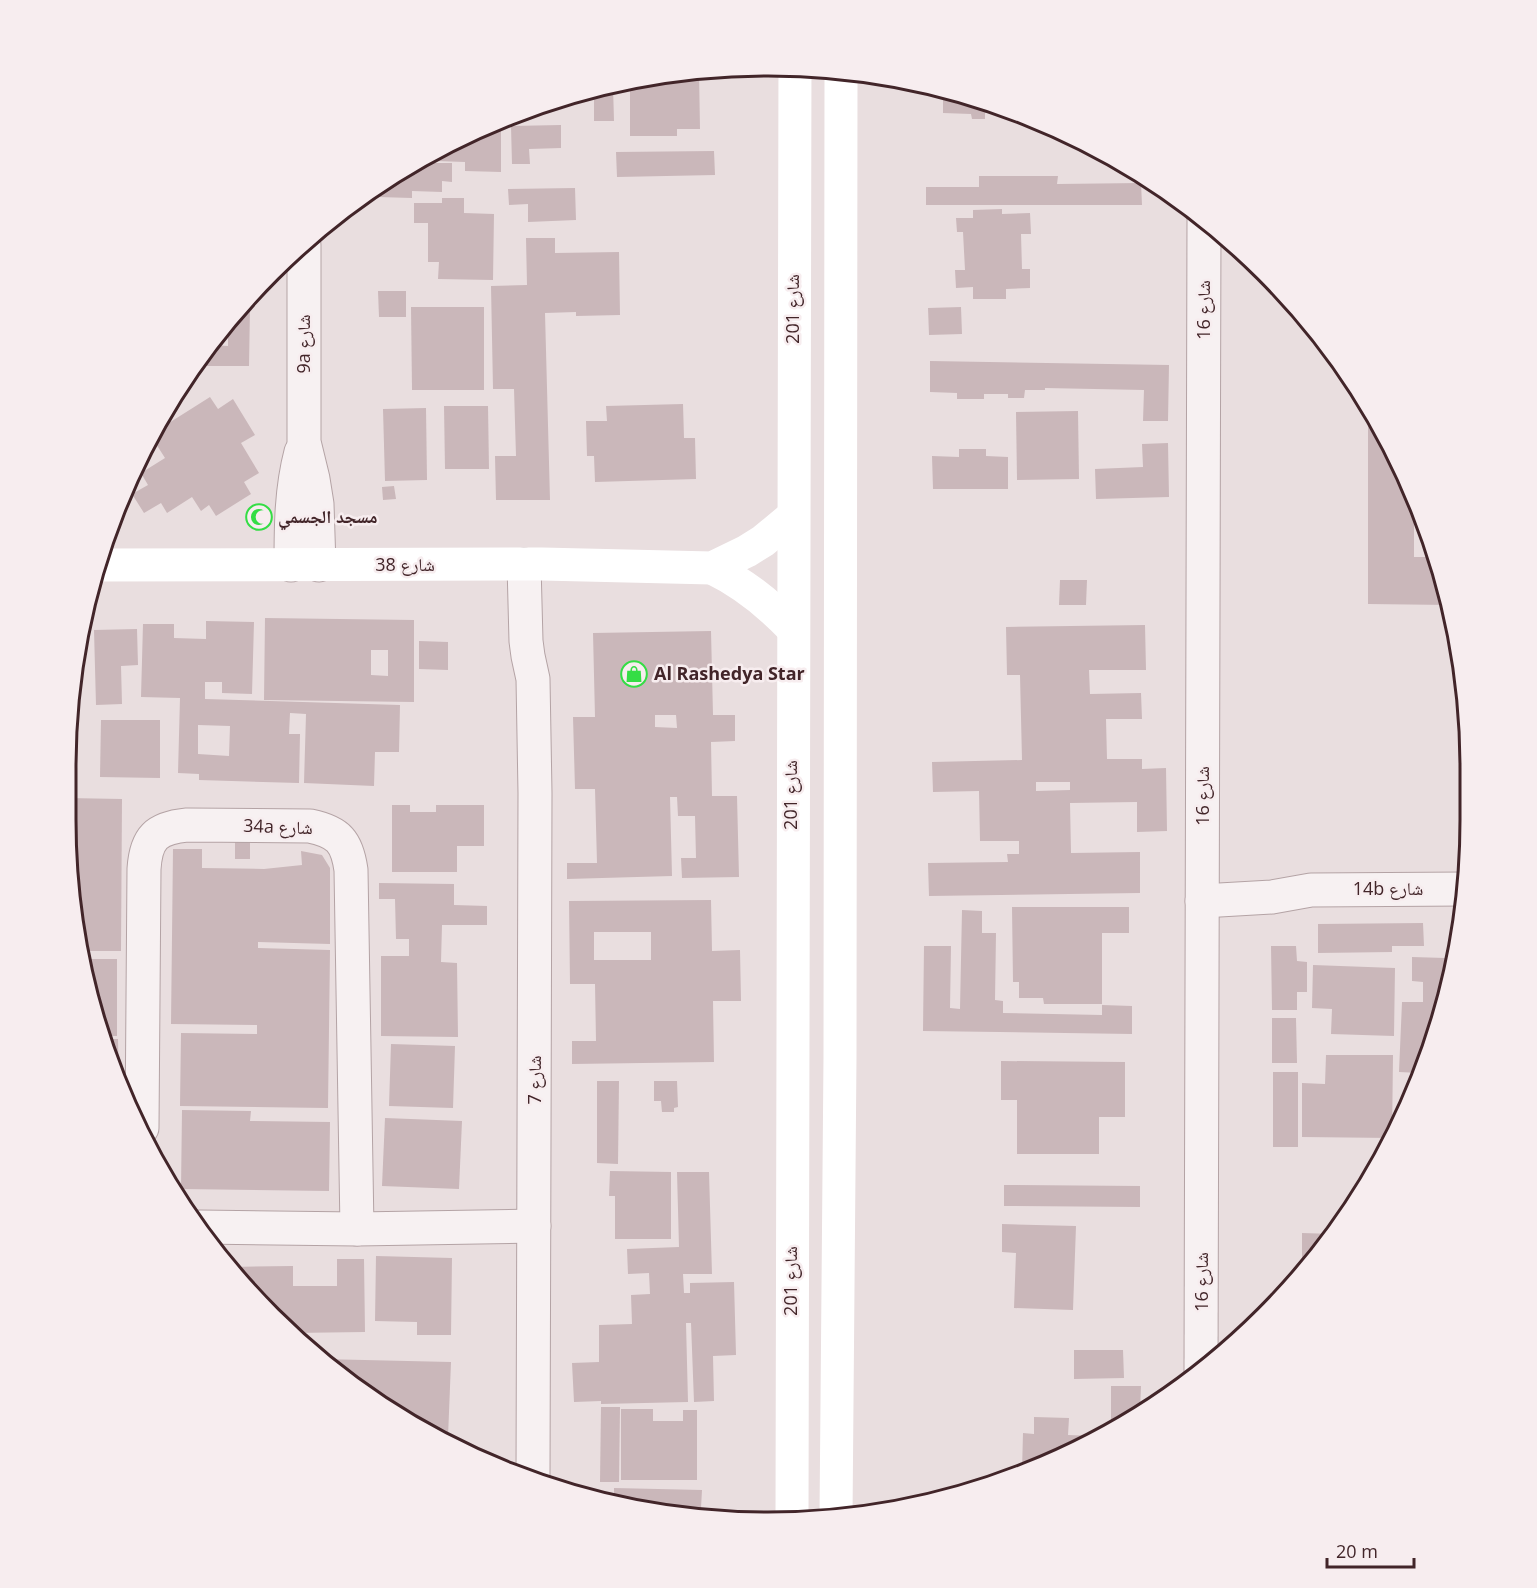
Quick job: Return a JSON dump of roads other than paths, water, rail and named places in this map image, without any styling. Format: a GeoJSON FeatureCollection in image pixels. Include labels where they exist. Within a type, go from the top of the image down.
{"type":"FeatureCollection","features":[{"type":"Feature","properties":{"kind":"street","name":"شارع 201"},"geometry":{"type":"LineString","coordinates":[[792,1511],[790,1092],[795,77]]}},
{"type":"Feature","properties":{"kind":"street"},"geometry":{"type":"LineString","coordinates":[[836,1508],[840,1033],[841,80]]}},
{"type":"Feature","properties":{"kind":"street","name":"شارع 16"},"geometry":{"type":"LineString","coordinates":[[1202,1359],[1204,231]]}},
{"type":"Feature","properties":{"kind":"street","name":"9a شارع"},"geometry":{"type":"LineString","coordinates":[[304,256],[304,442],[293,490],[292,508],[305,565]]}},
{"type":"Feature","properties":{"kind":"street","name":"شارع 38"},"geometry":{"type":"LineString","coordinates":[[712,568],[755,546],[792,517]]}},
{"type":"Feature","properties":{"kind":"street","name":"شارع 38"},"geometry":{"type":"LineString","coordinates":[[107,565],[533,564],[712,568],[747,587],[792,628]]}},
{"type":"Feature","properties":{"kind":"street","name":"شارع 7"},"geometry":{"type":"LineString","coordinates":[[525,1467],[534,1226],[533,679],[540,643],[533,564]]}},
{"type":"Feature","properties":{"kind":"street","name":"34a شارع"},"geometry":{"type":"LineString","coordinates":[[142,1113],[144,869],[145,851],[154,836],[170,827],[187,825],[310,826],[326,830],[340,839],[349,854],[351,870],[357,1229]]}},
{"type":"Feature","properties":{"kind":"street","name":"14b شارع"},"geometry":{"type":"LineString","coordinates":[[1202,888],[1280,883],[1311,890],[1457,889]]}},
{"type":"Feature","properties":{"kind":"street"},"geometry":{"type":"LineString","coordinates":[[209,1227],[357,1229],[534,1226]]}},
{"type":"Feature","properties":{"kind":"place","name":"مسجد الجسمي"},"geometry":{"type":"Point","coordinates":[259,517]}},
{"type":"Feature","properties":{"kind":"place","name":"Al Rashedya Star"},"geometry":{"type":"Point","coordinates":[634,674]}}]}
